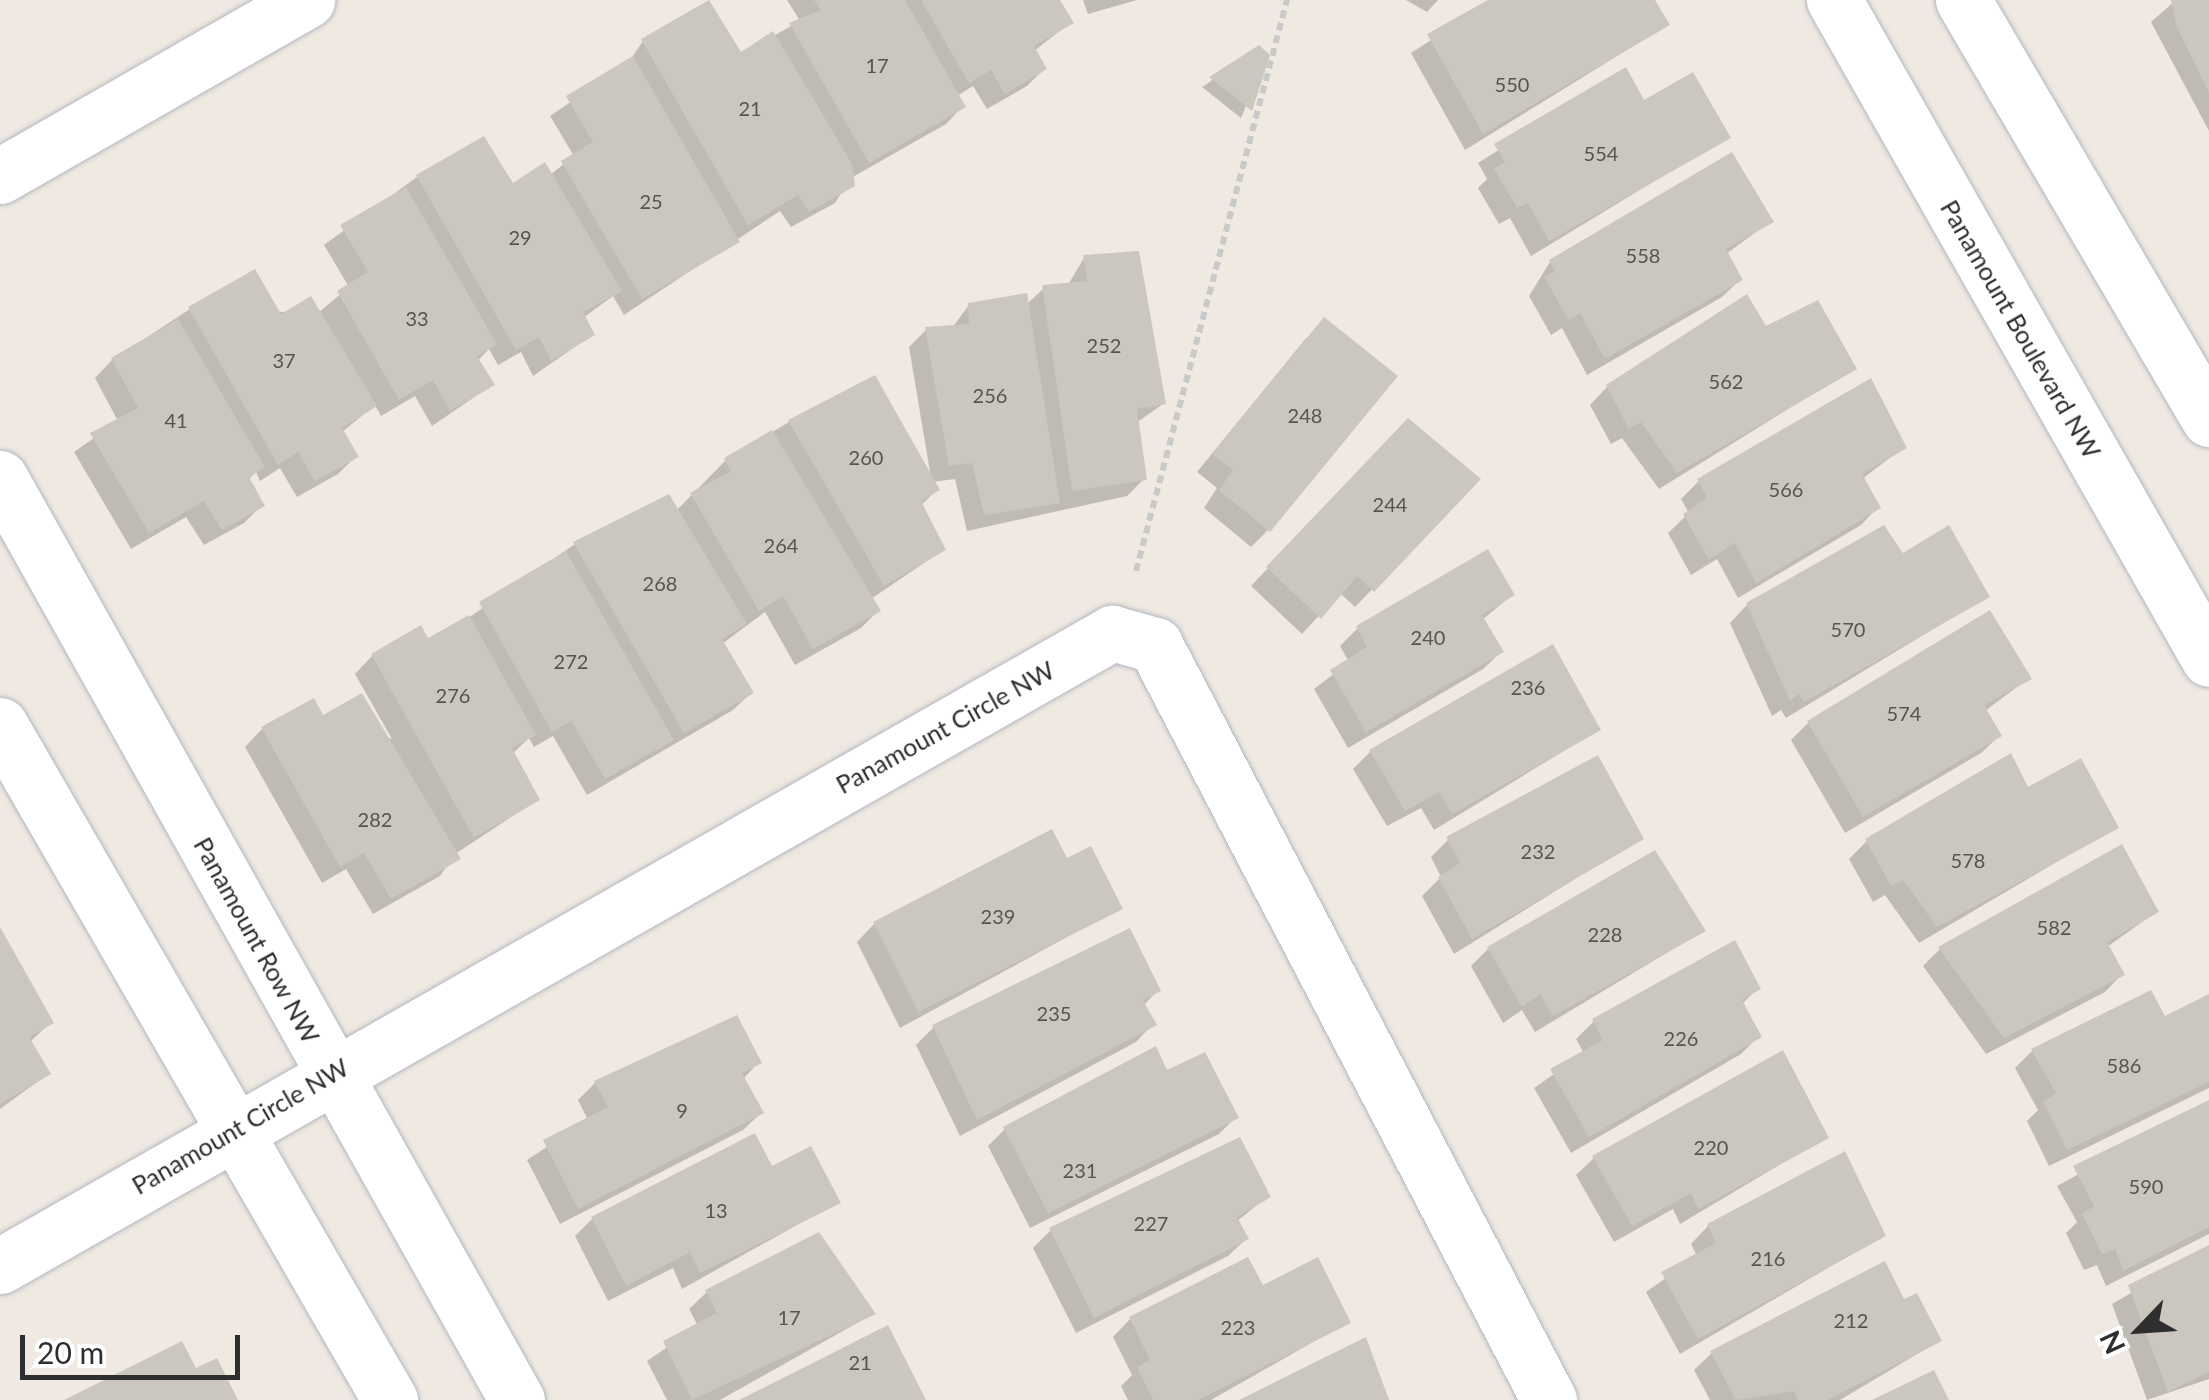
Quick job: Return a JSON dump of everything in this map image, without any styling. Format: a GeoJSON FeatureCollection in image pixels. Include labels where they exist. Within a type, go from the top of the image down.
{"type":"FeatureCollection","features":[{"type":"Feature","properties":{"kind":"street"},"geometry":{"type":"LineString","coordinates":[[0,176],[307,0]]}},
{"type":"Feature","properties":{"kind":"street","name":"Panamount Boulevard NW"},"geometry":{"type":"LineString","coordinates":[[1834,0],[2209,659]]}},
{"type":"Feature","properties":{"kind":"street"},"geometry":{"type":"LineString","coordinates":[[1963,0],[2209,419]]}},
{"type":"Feature","properties":{"kind":"street","name":"Panamount Row NW"},"geometry":{"type":"LineString","coordinates":[[0,478],[517,1400]]}},
{"type":"Feature","properties":{"kind":"street"},"geometry":{"type":"LineString","coordinates":[[1112,632],[1154,645],[1548,1400]]}},
{"type":"Feature","properties":{"kind":"street","name":"Panamount Circle NW"},"geometry":{"type":"LineString","coordinates":[[0,1266],[331,1073],[1112,632]]}},
{"type":"Feature","properties":{"kind":"street"},"geometry":{"type":"LineString","coordinates":[[0,725],[390,1400]]}},
{"type":"Feature","properties":{"kind":"path"},"geometry":{"type":"LineString","coordinates":[[1112,632],[1140,560],[1288,0]]}},
{"type":"Feature","properties":{"kind":"building"},"geometry":{"type":"Polygon","coordinates":[[[709,0],[741,52],[773,31],[852,164],[855,186],[809,212],[798,195],[748,225],[641,39],[709,0]]]}},
{"type":"Feature","properties":{"kind":"building"},"geometry":{"type":"Polygon","coordinates":[[[814,0],[905,0],[966,107],[869,163],[789,23],[821,10],[814,0]]]}},
{"type":"Feature","properties":{"kind":"building"},"geometry":{"type":"Polygon","coordinates":[[[921,0],[1060,0],[1074,23],[1034,46],[1047,69],[1005,94],[991,70],[969,83],[921,0]]]}},
{"type":"Feature","properties":{"kind":"building"},"geometry":{"type":"Polygon","coordinates":[[[1488,0],[1655,0],[1670,25],[1483,134],[1427,34],[1488,0]]]}},
{"type":"Feature","properties":{"kind":"building"},"geometry":{"type":"Polygon","coordinates":[[[2171,0],[2209,0],[2209,93],[2176,25],[2171,0]]]}},
{"type":"Feature","properties":{"kind":"building"},"geometry":{"type":"Polygon","coordinates":[[[1259,45],[1270,55],[1252,111],[1209,77],[1259,45]]]}},
{"type":"Feature","properties":{"kind":"building"},"geometry":{"type":"Polygon","coordinates":[[[633,56],[740,242],[642,299],[561,161],[593,142],[566,96],[633,56]]]}},
{"type":"Feature","properties":{"kind":"building"},"geometry":{"type":"Polygon","coordinates":[[[1626,67],[1644,100],[1693,72],[1731,138],[1549,241],[1528,203],[1517,208],[1494,169],[1505,162],[1494,144],[1626,67]]]}},
{"type":"Feature","properties":{"kind":"building"},"geometry":{"type":"Polygon","coordinates":[[[484,136],[513,183],[545,162],[622,291],[583,312],[595,335],[551,361],[539,337],[516,350],[416,175],[484,136]]]}},
{"type":"Feature","properties":{"kind":"building"},"geometry":{"type":"Polygon","coordinates":[[[1732,152],[1774,222],[1726,249],[1743,280],[1605,359],[1580,313],[1569,320],[1544,277],[1555,271],[1549,260],[1732,152]]]}},
{"type":"Feature","properties":{"kind":"building"},"geometry":{"type":"Polygon","coordinates":[[[406,187],[497,344],[477,356],[495,385],[450,411],[433,380],[399,400],[337,291],[368,272],[340,225],[406,187]]]}},
{"type":"Feature","properties":{"kind":"building"},"geometry":{"type":"Polygon","coordinates":[[[1139,251],[1166,404],[1137,409],[1147,480],[1072,491],[1042,285],[1087,281],[1083,255],[1139,251]]]}},
{"type":"Feature","properties":{"kind":"building"},"geometry":{"type":"Polygon","coordinates":[[[255,269],[281,314],[311,296],[377,406],[342,428],[359,457],[315,481],[298,452],[278,465],[188,307],[255,269]]]}},
{"type":"Feature","properties":{"kind":"building"},"geometry":{"type":"Polygon","coordinates":[[[1027,293],[1060,503],[984,515],[972,463],[949,466],[925,327],[969,324],[968,303],[1027,293]]]}},
{"type":"Feature","properties":{"kind":"building"},"geometry":{"type":"Polygon","coordinates":[[[1747,294],[1766,326],[1818,300],[1857,369],[1677,473],[1641,422],[1629,429],[1606,385],[1747,294]]]}},
{"type":"Feature","properties":{"kind":"building"},"geometry":{"type":"Polygon","coordinates":[[[1324,317],[1398,376],[1270,532],[1219,490],[1233,470],[1212,454],[1324,317]]]}},
{"type":"Feature","properties":{"kind":"building"},"geometry":{"type":"Polygon","coordinates":[[[178,319],[265,467],[249,477],[265,506],[222,530],[204,501],[149,533],[90,433],[138,408],[111,358],[178,319]]]}},
{"type":"Feature","properties":{"kind":"building"},"geometry":{"type":"Polygon","coordinates":[[[875,375],[940,490],[921,501],[946,550],[884,586],[788,420],[875,375]]]}},
{"type":"Feature","properties":{"kind":"building"},"geometry":{"type":"Polygon","coordinates":[[[1871,378],[1907,448],[1862,474],[1881,508],[1756,583],[1735,543],[1709,560],[1683,514],[1707,498],[1697,479],[1871,378]]]}},
{"type":"Feature","properties":{"kind":"building"},"geometry":{"type":"Polygon","coordinates":[[[1408,418],[1481,479],[1374,592],[1357,576],[1321,619],[1266,567],[1408,418]]]}},
{"type":"Feature","properties":{"kind":"building"},"geometry":{"type":"Polygon","coordinates":[[[772,430],[881,611],[813,649],[783,596],[759,611],[690,493],[731,471],[724,458],[772,430]]]}},
{"type":"Feature","properties":{"kind":"building"},"geometry":{"type":"Polygon","coordinates":[[[669,494],[747,624],[722,639],[754,693],[684,733],[573,542],[669,494]]]}},
{"type":"Feature","properties":{"kind":"building"},"geometry":{"type":"Polygon","coordinates":[[[1884,525],[1903,553],[1949,525],[1990,597],[1804,702],[1799,694],[1790,701],[1746,603],[1884,525]]]}},
{"type":"Feature","properties":{"kind":"building"},"geometry":{"type":"Polygon","coordinates":[[[1488,549],[1515,595],[1482,615],[1504,652],[1366,732],[1330,670],[1367,647],[1356,626],[1488,549]]]}},
{"type":"Feature","properties":{"kind":"building"},"geometry":{"type":"Polygon","coordinates":[[[566,551],[674,740],[605,779],[571,721],[552,732],[479,602],[566,551]]]}},
{"type":"Feature","properties":{"kind":"building"},"geometry":{"type":"Polygon","coordinates":[[[1990,610],[2032,679],[1984,705],[2002,736],[1863,817],[1807,721],[1990,610]]]}},
{"type":"Feature","properties":{"kind":"building"},"geometry":{"type":"Polygon","coordinates":[[[469,615],[536,735],[512,748],[540,800],[474,838],[371,654],[421,625],[428,638],[469,615]]]}},
{"type":"Feature","properties":{"kind":"building"},"geometry":{"type":"Polygon","coordinates":[[[1553,644],[1601,730],[1452,814],[1439,792],[1405,811],[1369,750],[1553,644]]]}},
{"type":"Feature","properties":{"kind":"building"},"geometry":{"type":"Polygon","coordinates":[[[362,693],[461,859],[391,899],[364,853],[340,867],[261,727],[314,698],[323,715],[362,693]]]}},
{"type":"Feature","properties":{"kind":"building"},"geometry":{"type":"Polygon","coordinates":[[[2011,753],[2028,787],[2081,758],[2119,828],[1937,927],[1903,880],[1891,886],[1865,839],[2011,753]]]}},
{"type":"Feature","properties":{"kind":"building"},"geometry":{"type":"Polygon","coordinates":[[[1598,755],[1644,839],[1472,939],[1438,877],[1460,863],[1446,837],[1598,755]]]}},
{"type":"Feature","properties":{"kind":"building"},"geometry":{"type":"Polygon","coordinates":[[[1052,829],[1067,858],[1091,846],[1123,909],[918,1012],[873,922],[1052,829]]]}},
{"type":"Feature","properties":{"kind":"building"},"geometry":{"type":"Polygon","coordinates":[[[2122,844],[2159,912],[2107,942],[2125,975],[2004,1038],[1938,947],[2122,844]]]}},
{"type":"Feature","properties":{"kind":"building"},"geometry":{"type":"Polygon","coordinates":[[[1655,850],[1706,931],[1553,1016],[1540,994],[1522,1007],[1487,947],[1655,850]]]}},
{"type":"Feature","properties":{"kind":"building"},"geometry":{"type":"Polygon","coordinates":[[[0,927],[54,1023],[29,1037],[51,1074],[0,1104],[0,927]]]}},
{"type":"Feature","properties":{"kind":"building"},"geometry":{"type":"Polygon","coordinates":[[[1130,928],[1161,991],[1143,1000],[1157,1025],[977,1120],[932,1025],[1130,928]]]}},
{"type":"Feature","properties":{"kind":"building"},"geometry":{"type":"Polygon","coordinates":[[[1735,940],[1761,989],[1742,1000],[1762,1037],[1589,1137],[1550,1069],[1603,1040],[1592,1019],[1735,940]]]}},
{"type":"Feature","properties":{"kind":"building"},"geometry":{"type":"Polygon","coordinates":[[[2151,990],[2165,1016],[2209,994],[2209,1082],[2067,1150],[2043,1102],[2056,1093],[2031,1049],[2151,990]]]}},
{"type":"Feature","properties":{"kind":"building"},"geometry":{"type":"Polygon","coordinates":[[[737,1015],[762,1063],[742,1073],[764,1113],[578,1209],[543,1140],[608,1107],[594,1081],[737,1015]]]}},
{"type":"Feature","properties":{"kind":"building"},"geometry":{"type":"Polygon","coordinates":[[[1156,1046],[1167,1070],[1205,1052],[1239,1118],[1048,1213],[1003,1127],[1156,1046]]]}},
{"type":"Feature","properties":{"kind":"building"},"geometry":{"type":"Polygon","coordinates":[[[1783,1050],[1829,1138],[1698,1209],[1691,1193],[1632,1226],[1592,1156],[1783,1050]]]}},
{"type":"Feature","properties":{"kind":"building"},"geometry":{"type":"Polygon","coordinates":[[[2209,1100],[2209,1227],[2123,1271],[2115,1249],[2102,1254],[2082,1214],[2094,1206],[2073,1166],[2209,1100]]]}},
{"type":"Feature","properties":{"kind":"building"},"geometry":{"type":"Polygon","coordinates":[[[755,1133],[772,1166],[811,1146],[841,1203],[700,1273],[690,1252],[626,1286],[591,1217],[755,1133]]]}},
{"type":"Feature","properties":{"kind":"building"},"geometry":{"type":"Polygon","coordinates":[[[1240,1137],[1271,1197],[1237,1217],[1249,1239],[1094,1318],[1049,1228],[1240,1137]]]}},
{"type":"Feature","properties":{"kind":"building"},"geometry":{"type":"Polygon","coordinates":[[[1845,1151],[1886,1236],[1698,1339],[1661,1272],[1716,1243],[1707,1224],[1845,1151]]]}},
{"type":"Feature","properties":{"kind":"building"},"geometry":{"type":"Polygon","coordinates":[[[819,1232],[876,1314],[692,1400],[663,1341],[717,1313],[705,1290],[819,1232]]]}},
{"type":"Feature","properties":{"kind":"building"},"geometry":{"type":"Polygon","coordinates":[[[2209,1245],[2209,1372],[2168,1392],[2128,1285],[2209,1245]]]}},
{"type":"Feature","properties":{"kind":"building"},"geometry":{"type":"Polygon","coordinates":[[[1248,1257],[1263,1285],[1318,1257],[1351,1323],[1198,1400],[1153,1400],[1137,1367],[1150,1360],[1129,1317],[1248,1257]]]}},
{"type":"Feature","properties":{"kind":"building"},"geometry":{"type":"Polygon","coordinates":[[[1885,1261],[1904,1299],[1917,1293],[1942,1341],[1827,1400],[1798,1400],[1794,1391],[1736,1400],[1710,1351],[1885,1261]]]}},
{"type":"Feature","properties":{"kind":"building"},"geometry":{"type":"Polygon","coordinates":[[[888,1325],[926,1400],[739,1400],[888,1325]]]}},
{"type":"Feature","properties":{"kind":"building"},"geometry":{"type":"Polygon","coordinates":[[[1366,1337],[1389,1400],[1239,1400],[1366,1337]]]}},
{"type":"Feature","properties":{"kind":"building"},"geometry":{"type":"Polygon","coordinates":[[[182,1341],[196,1368],[217,1358],[238,1400],[64,1400],[182,1341]]]}},
{"type":"Feature","properties":{"kind":"building"},"geometry":{"type":"Polygon","coordinates":[[[1934,1370],[1949,1400],[1872,1400],[1934,1370]]]}}]}
